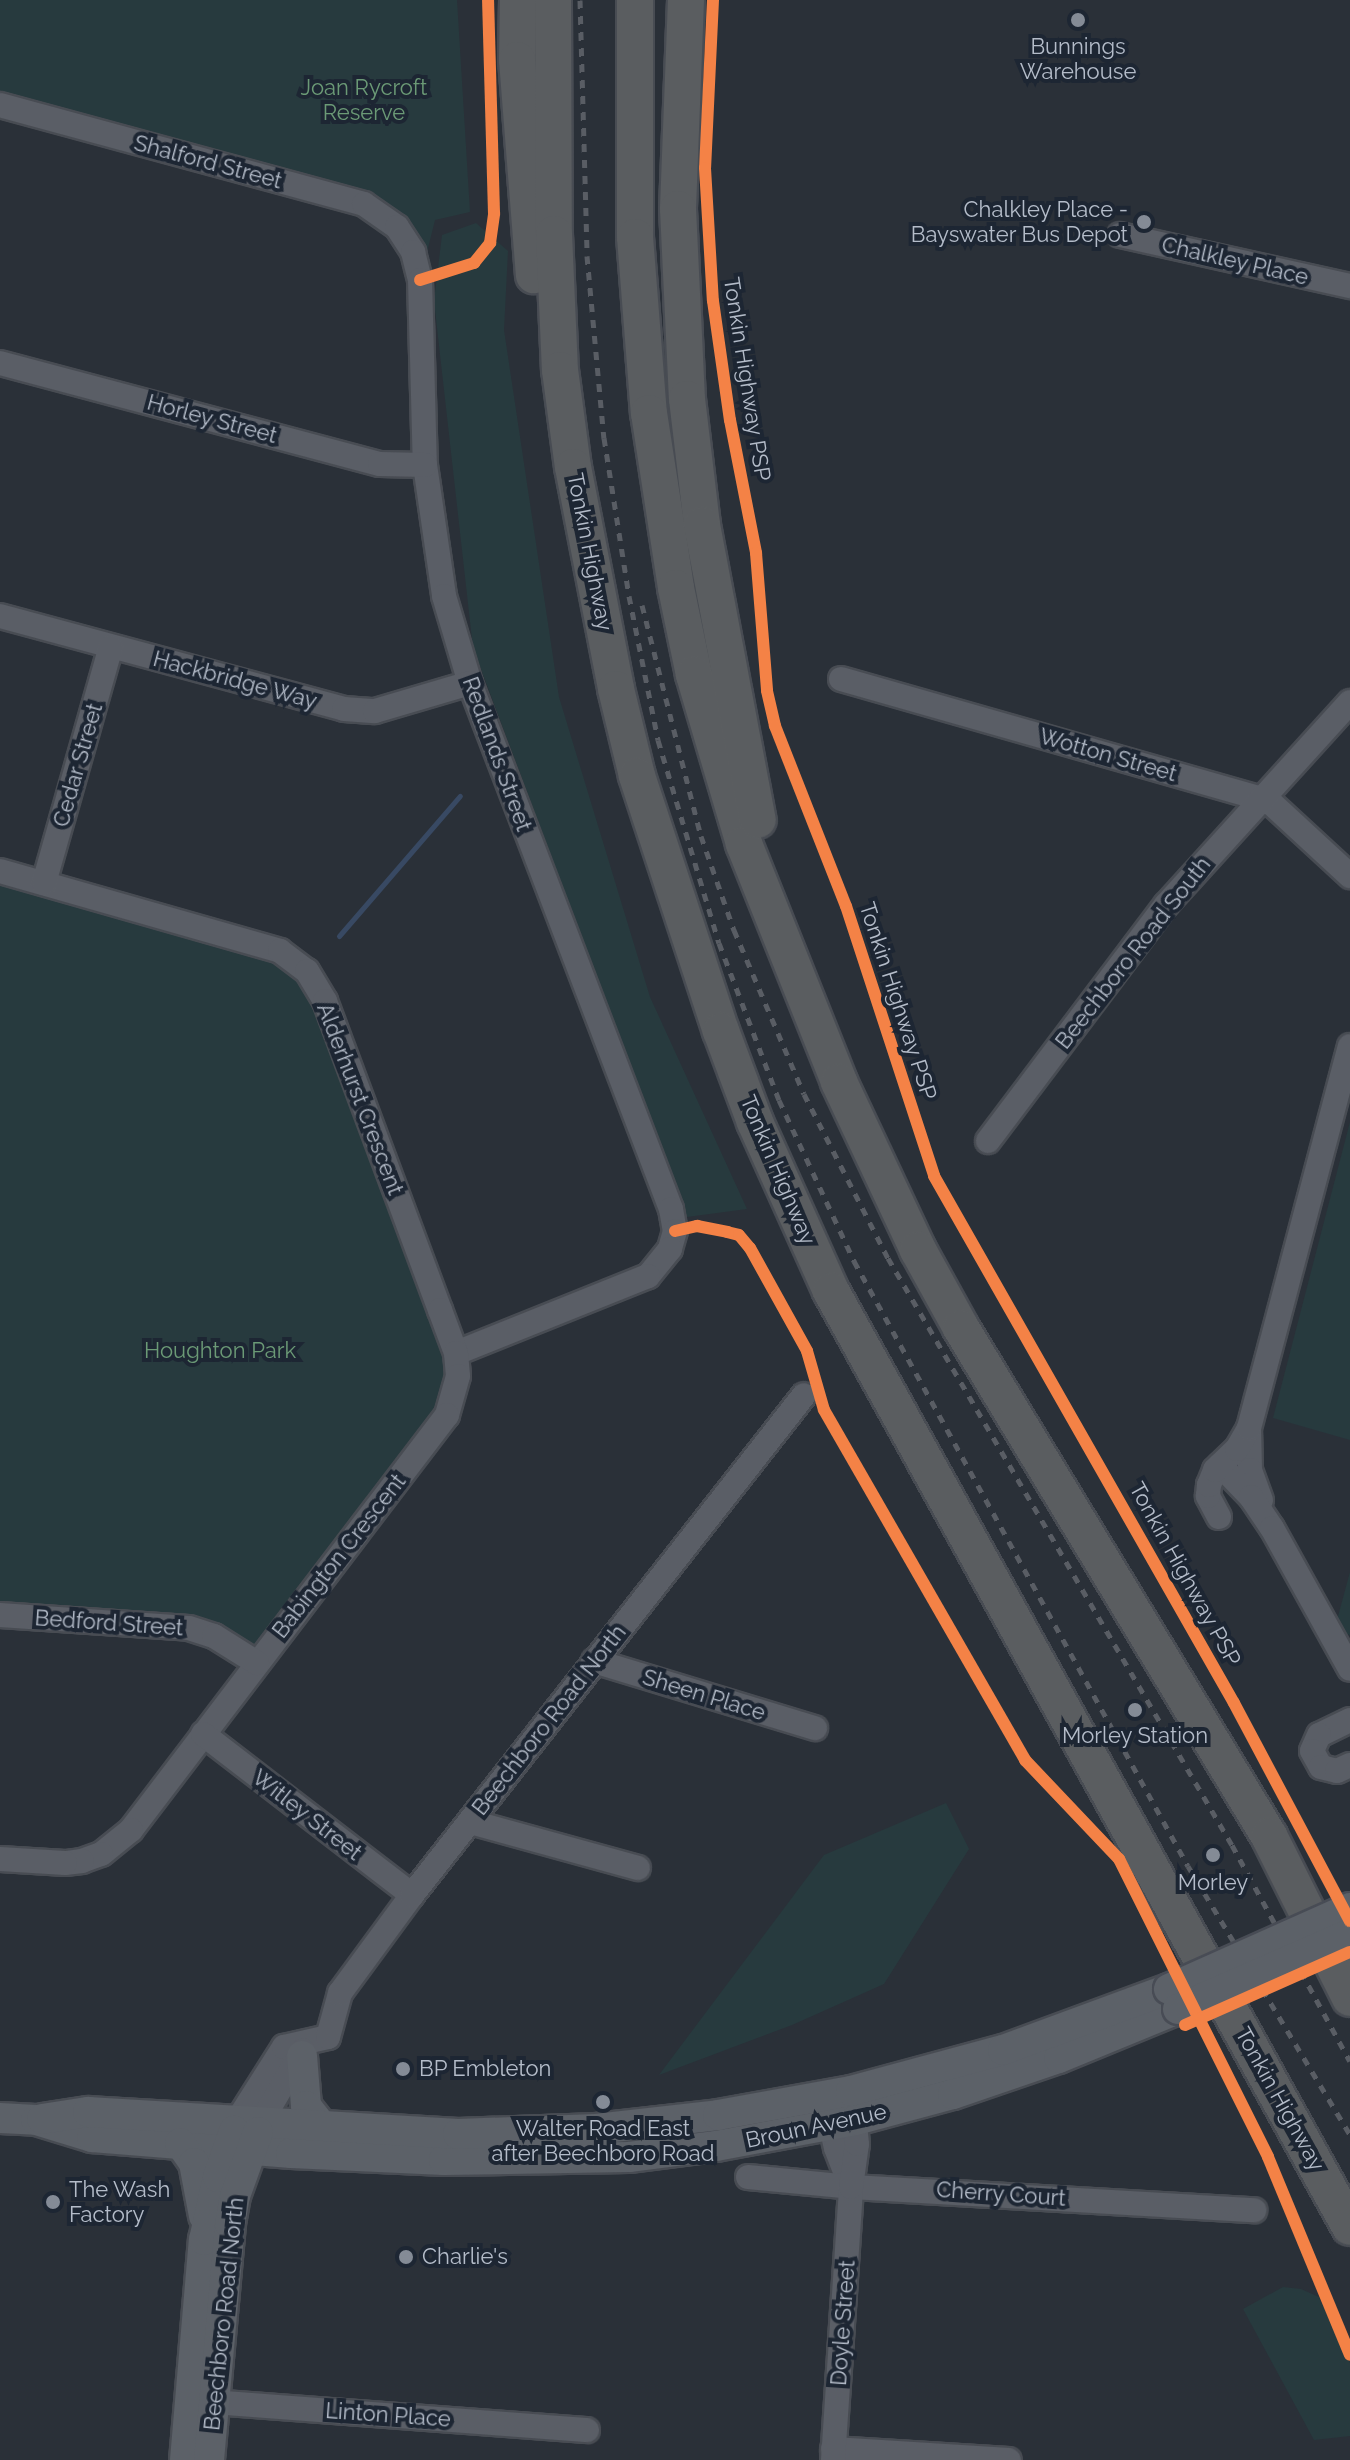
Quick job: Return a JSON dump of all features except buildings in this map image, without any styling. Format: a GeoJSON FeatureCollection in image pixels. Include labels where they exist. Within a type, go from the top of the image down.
{"type":"FeatureCollection","features":[{"type":"Feature","properties":{"kind":"highway"},"geometry":{"type":"LineString","coordinates":[[518,0],[522,142],[540,337],[548,399],[573,467]]}},
{"type":"Feature","properties":{"kind":"highway","name":"Tonkin Highway"},"geometry":{"type":"LineString","coordinates":[[553,0],[554,234],[560,370],[573,467],[616,689],[637,776],[721,1031],[791,1207],[831,1291],[1350,2227]]}},
{"type":"Feature","properties":{"kind":"highway"},"geometry":{"type":"LineString","coordinates":[[635,0],[635,237],[649,413],[661,501],[694,675],[744,844],[839,1082],[918,1250],[961,1328],[1269,1836],[1350,1998]]}},
{"type":"Feature","properties":{"kind":"highway"},"geometry":{"type":"LineString","coordinates":[[686,0],[678,209],[687,399],[702,525],[778,926]]}},
{"type":"Feature","properties":{"kind":"main road","name":"Broun Avenue"},"geometry":{"type":"LineString","coordinates":[[244,2135],[323,2128],[458,2134],[596,2129],[718,2115],[840,2108],[953,2094],[1059,2058],[1350,1908]]}},
{"type":"Feature","properties":{"kind":"main road","name":"Broun Avenue"},"geometry":{"type":"LineString","coordinates":[[1174,1999],[1350,1934]]}},
{"type":"Feature","properties":{"kind":"main road"},"geometry":{"type":"LineString","coordinates":[[304,2048],[306,2106],[323,2128]]}},
{"type":"Feature","properties":{"kind":"main road","name":"Broun Avenue"},"geometry":{"type":"LineString","coordinates":[[244,2135],[444,2160],[577,2160],[716,2146],[840,2108]]}},
{"type":"Feature","properties":{"kind":"main road"},"geometry":{"type":"LineString","coordinates":[[0,2118],[36,2120],[88,2112],[244,2135]]}},
{"type":"Feature","properties":{"kind":"main road"},"geometry":{"type":"LineString","coordinates":[[36,2120],[92,2137],[180,2143],[244,2135]]}},
{"type":"Feature","properties":{"kind":"main road","name":"Beechboro Road North"},"geometry":{"type":"LineString","coordinates":[[209,2460],[201,2401],[206,2229],[244,2135]]}},
{"type":"Feature","properties":{"kind":"main road","name":"Beechboro Road North"},"geometry":{"type":"LineString","coordinates":[[185,2460],[201,2401],[244,2135]]}},
{"type":"Feature","properties":{"kind":"main road"},"geometry":{"type":"LineString","coordinates":[[180,2143],[194,2163],[206,2229]]}},
{"type":"Feature","properties":{"kind":"street","name":"Shalford Street"},"geometry":{"type":"LineString","coordinates":[[0,105],[364,204],[387,218],[406,238]]}},
{"type":"Feature","properties":{"kind":"street","name":"Chalkley Place"},"geometry":{"type":"LineString","coordinates":[[1120,235],[1350,286]]}},
{"type":"Feature","properties":{"kind":"street","name":"Redlands Street"},"geometry":{"type":"LineString","coordinates":[[406,238],[420,280],[425,465],[444,596],[470,683],[671,1209],[675,1231],[670,1249],[648,1276],[456,1353]]}},
{"type":"Feature","properties":{"kind":"street","name":"Horley Street"},"geometry":{"type":"LineString","coordinates":[[0,363],[380,464],[425,465]]}},
{"type":"Feature","properties":{"kind":"street","name":"Hackbridge Way"},"geometry":{"type":"LineString","coordinates":[[0,616],[344,709],[375,711],[470,683]]}},
{"type":"Feature","properties":{"kind":"street","name":"Cedar Street"},"geometry":{"type":"LineString","coordinates":[[44,883],[111,647]]}},
{"type":"Feature","properties":{"kind":"street","name":"Wotton Street"},"geometry":{"type":"LineString","coordinates":[[841,679],[1261,799],[1271,803],[1350,876]]}},
{"type":"Feature","properties":{"kind":"street","name":"Beechboro Road South"},"geometry":{"type":"LineString","coordinates":[[988,1141],[1166,905],[1350,702]]}},
{"type":"Feature","properties":{"kind":"street","name":"Alderhurst Crescent"},"geometry":{"type":"LineString","coordinates":[[0,871],[280,951],[307,971],[325,1001],[456,1353]]}},
{"type":"Feature","properties":{"kind":"street"},"geometry":{"type":"LineString","coordinates":[[1219,1517],[1208,1496],[1220,1465],[1237,1449],[1249,1428],[1350,1046]]}},
{"type":"Feature","properties":{"kind":"street","name":"Babington Crescent"},"geometry":{"type":"LineString","coordinates":[[0,1859],[65,1863],[101,1854],[131,1830],[447,1415],[458,1376],[456,1353]]}},
{"type":"Feature","properties":{"kind":"street","name":"Beechboro Road North"},"geometry":{"type":"LineString","coordinates":[[244,2135],[284,2047],[304,2048],[328,2037],[340,1993],[412,1895],[804,1395]]}},
{"type":"Feature","properties":{"kind":"street"},"geometry":{"type":"LineString","coordinates":[[1249,1428],[1250,1470],[1272,1528]]}},
{"type":"Feature","properties":{"kind":"street"},"geometry":{"type":"LineString","coordinates":[[1220,1465],[1251,1497],[1272,1528],[1350,1669]]}},
{"type":"Feature","properties":{"kind":"street","name":"Bedford Street"},"geometry":{"type":"LineString","coordinates":[[0,1615],[189,1628],[214,1636],[257,1663]]}},
{"type":"Feature","properties":{"kind":"street","name":"Sheen Place"},"geometry":{"type":"LineString","coordinates":[[594,1661],[815,1728]]}},
{"type":"Feature","properties":{"kind":"street"},"geometry":{"type":"LineString","coordinates":[[1350,1720],[1319,1735],[1312,1751],[1321,1767],[1337,1771],[1350,1765]]}},
{"type":"Feature","properties":{"kind":"street","name":"Witley Street"},"geometry":{"type":"LineString","coordinates":[[203,1734],[412,1895]]}},
{"type":"Feature","properties":{"kind":"street"},"geometry":{"type":"LineString","coordinates":[[471,1822],[638,1868]]}},
{"type":"Feature","properties":{"kind":"street","name":"Doyle Street"},"geometry":{"type":"LineString","coordinates":[[833,2454],[851,2187],[857,2144],[840,2108]]}},
{"type":"Feature","properties":{"kind":"street","name":"Cherry Court"},"geometry":{"type":"LineString","coordinates":[[748,2177],[851,2187],[1254,2210]]}},
{"type":"Feature","properties":{"kind":"street","name":"Linton Place"},"geometry":{"type":"LineString","coordinates":[[201,2401],[587,2430]]}},
{"type":"Feature","properties":{"kind":"street"},"geometry":{"type":"LineString","coordinates":[[833,2454],[1009,2460]]}},
{"type":"Feature","properties":{"kind":"green space","name":"Joan Rycroft Reserve"},"geometry":{"type":"Polygon","coordinates":[[[0,0],[457,0],[470,212],[435,220],[420,280],[387,218],[0,105],[0,0]]]}},
{"type":"Feature","properties":{"kind":"green space"},"geometry":{"type":"Polygon","coordinates":[[[476,223],[508,251],[504,330],[559,697],[650,997],[747,1209],[687,1217],[473,648],[434,301],[442,235],[476,223]]]}},
{"type":"Feature","properties":{"kind":"green space","name":"Houghton Park"},"geometry":{"type":"Polygon","coordinates":[[[0,872],[307,971],[456,1353],[454,1399],[257,1663],[213,1636],[0,1615],[0,872]]]}},
{"type":"Feature","properties":{"kind":"green space"},"geometry":{"type":"Polygon","coordinates":[[[1350,1122],[1350,1440],[1273,1418],[1350,1122]]]}},
{"type":"Feature","properties":{"kind":"green space"},"geometry":{"type":"Polygon","coordinates":[[[1350,1572],[1350,1635],[1334,1631],[1350,1572]]]}},
{"type":"Feature","properties":{"kind":"green space"},"geometry":{"type":"Polygon","coordinates":[[[946,1803],[969,1849],[884,1984],[792,2025],[659,2075],[824,1855],[946,1803]]]}},
{"type":"Feature","properties":{"kind":"green space"},"geometry":{"type":"Polygon","coordinates":[[[1283,2287],[1301,2289],[1319,2297],[1350,2363],[1350,2436],[1314,2440],[1243,2309],[1283,2287]]]}},
{"type":"Feature","properties":{"kind":"waterway"},"geometry":{"type":"LineString","coordinates":[[339,936],[460,796]]}},
{"type":"Feature","properties":{"kind":"railway"},"geometry":{"type":"LineString","coordinates":[[580,0],[587,256],[604,438],[629,596],[658,740],[719,943],[779,1100],[854,1261],[1188,1866],[1350,2135]]}},
{"type":"Feature","properties":{"kind":"railway"},"geometry":{"type":"LineString","coordinates":[[642,605],[701,836],[734,930],[804,1094],[888,1258],[1232,1845],[1350,2061]]}},
{"type":"Feature","properties":{"kind":"cycle path"},"geometry":{"type":"LineString","coordinates":[[420,280],[474,263],[490,243],[494,213],[488,0]]}},
{"type":"Feature","properties":{"kind":"cycle path","name":"Tonkin Highway PSP"},"geometry":{"type":"LineString","coordinates":[[713,0],[705,168],[713,301],[730,420],[756,553],[767,691],[775,726],[846,906],[934,1176],[1234,1703],[1350,1921]]}},
{"type":"Feature","properties":{"kind":"cycle path"},"geometry":{"type":"LineString","coordinates":[[675,1231],[697,1226],[727,1232],[739,1235],[750,1248],[807,1351],[824,1410],[1025,1760],[1119,1859],[1268,2157],[1350,2355]]}},
{"type":"Feature","properties":{"kind":"cycle path"},"geometry":{"type":"LineString","coordinates":[[1185,2025],[1350,1952]]}},
{"type":"Feature","properties":{"kind":"place","name":"Bunnings Warehouse"},"geometry":{"type":"Point","coordinates":[1078,20]}},
{"type":"Feature","properties":{"kind":"place","name":"Chalkley Place - Bayswater Bus Depot"},"geometry":{"type":"Point","coordinates":[1144,222]}},
{"type":"Feature","properties":{"kind":"place","name":"Morley Station"},"geometry":{"type":"Point","coordinates":[1135,1710]}},
{"type":"Feature","properties":{"kind":"place","name":"Morley"},"geometry":{"type":"Point","coordinates":[1213,1855]}},
{"type":"Feature","properties":{"kind":"place","name":"BP Embleton"},"geometry":{"type":"Point","coordinates":[403,2069]}},
{"type":"Feature","properties":{"kind":"place","name":"Walter Road East after Beechboro Road"},"geometry":{"type":"Point","coordinates":[603,2102]}},
{"type":"Feature","properties":{"kind":"place","name":"The Wash Factory"},"geometry":{"type":"Point","coordinates":[53,2202]}},
{"type":"Feature","properties":{"kind":"place","name":"Charlie's"},"geometry":{"type":"Point","coordinates":[406,2257]}}]}
